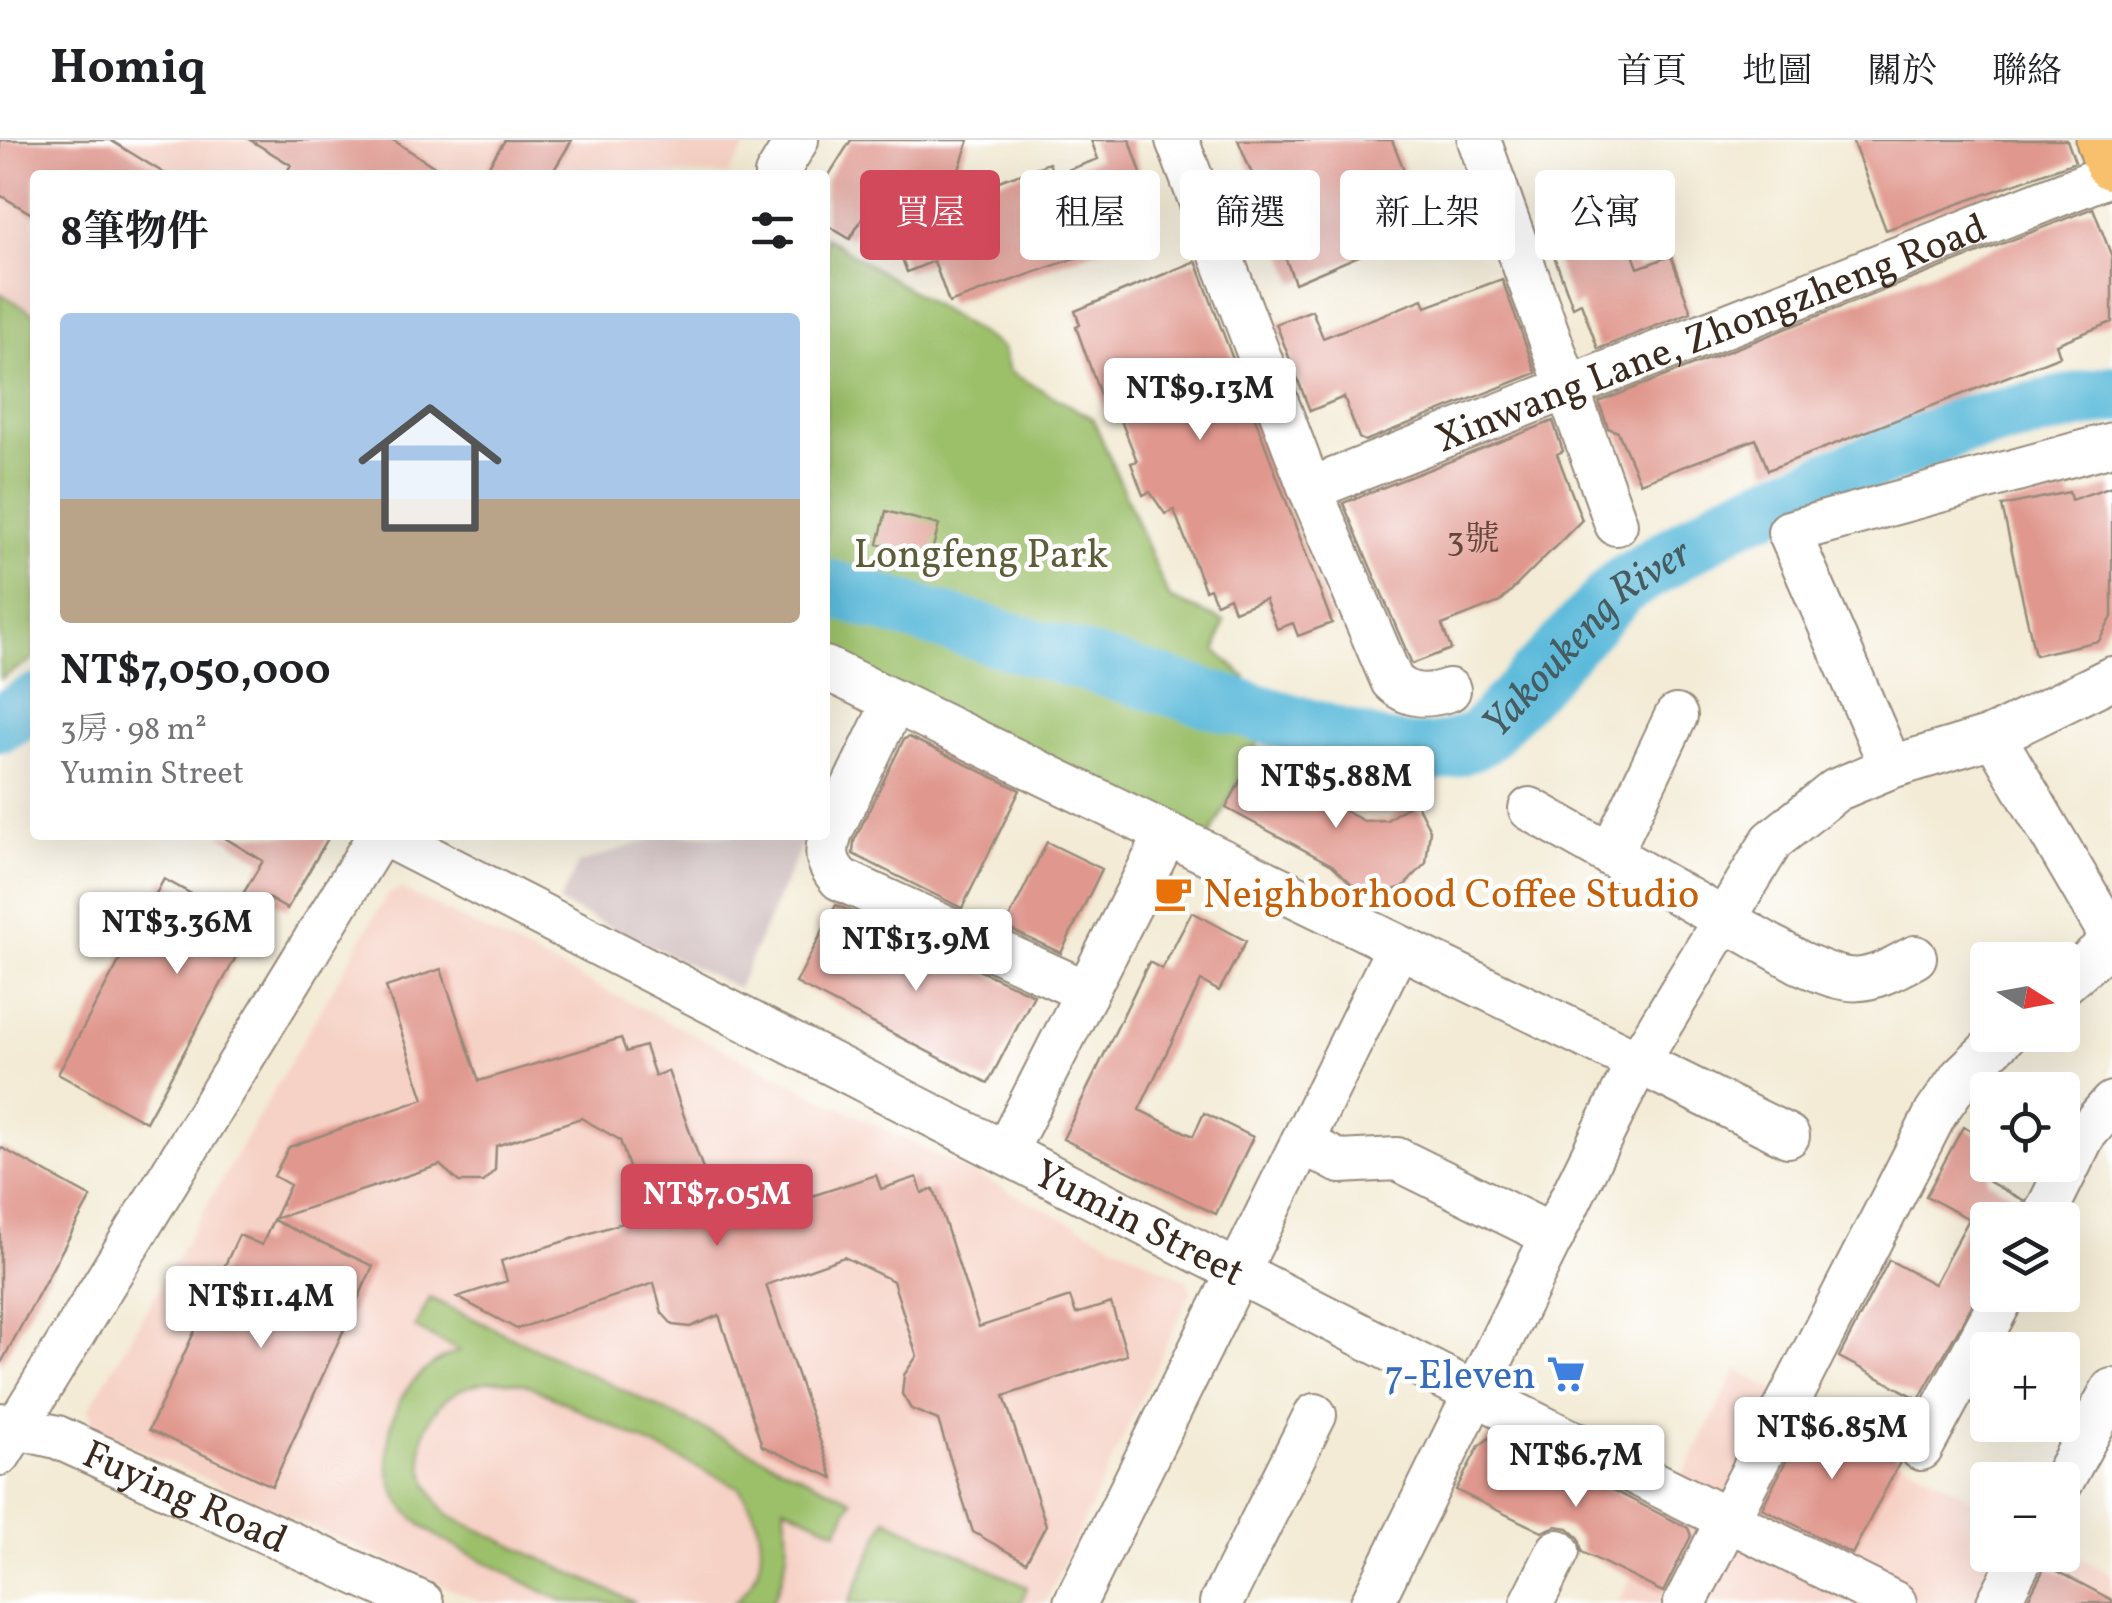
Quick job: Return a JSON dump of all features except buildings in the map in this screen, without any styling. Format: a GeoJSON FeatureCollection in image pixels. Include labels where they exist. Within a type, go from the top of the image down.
{"type":"FeatureCollection","features":[{"type":"Feature","properties":{"kind":"main road"},"geometry":{"type":"LineString","coordinates":[[2104,140],[2112,162]]}},
{"type":"Feature","properties":{"kind":"street"},"geometry":{"type":"LineString","coordinates":[[779,170],[798,140]]}},
{"type":"Feature","properties":{"kind":"street"},"geometry":{"type":"LineString","coordinates":[[1177,140],[1310,489],[1392,680],[1401,690],[1423,696],[1449,690]]}},
{"type":"Feature","properties":{"kind":"street"},"geometry":{"type":"LineString","coordinates":[[1479,140],[1616,524]]}},
{"type":"Feature","properties":{"kind":"street","name":"Xinwang Lane, Zhongzheng Road"},"geometry":{"type":"LineString","coordinates":[[1310,489],[2112,174]]}},
{"type":"Feature","properties":{"kind":"street"},"geometry":{"type":"LineString","coordinates":[[1891,767],[1790,532],[2112,444]]}},
{"type":"Feature","properties":{"kind":"street"},"geometry":{"type":"LineString","coordinates":[[830,671],[1788,1136]]}},
{"type":"Feature","properties":{"kind":"street"},"geometry":{"type":"LineString","coordinates":[[1372,1603],[1638,1062],[1772,841],[1836,790],[1891,767],[1994,736],[2112,678]]}},
{"type":"Feature","properties":{"kind":"street"},"geometry":{"type":"LineString","coordinates":[[830,835],[893,704]]}},
{"type":"Feature","properties":{"kind":"street"},"geometry":{"type":"LineString","coordinates":[[1610,855],[1676,716]]}},
{"type":"Feature","properties":{"kind":"street"},"geometry":{"type":"LineString","coordinates":[[1994,736],[2112,940],[2080,969]]}},
{"type":"Feature","properties":{"kind":"street"},"geometry":{"type":"LineString","coordinates":[[1530,809],[1843,982],[1879,977],[1914,957]]}},
{"type":"Feature","properties":{"kind":"street"},"geometry":{"type":"LineString","coordinates":[[1006,1151],[1166,835]]}},
{"type":"Feature","properties":{"kind":"street"},"geometry":{"type":"LineString","coordinates":[[5,1435],[304,935],[378,840]]}},
{"type":"Feature","properties":{"kind":"street","name":"Yumin Street"},"geometry":{"type":"LineString","coordinates":[[392,840],[1476,1394],[1895,1603]]}},
{"type":"Feature","properties":{"kind":"street"},"geometry":{"type":"LineString","coordinates":[[829,840],[825,852],[829,867],[840,878],[1087,992]]}},
{"type":"Feature","properties":{"kind":"street"},"geometry":{"type":"LineString","coordinates":[[1075,1603],[1398,947]]}},
{"type":"Feature","properties":{"kind":"street"},"geometry":{"type":"LineString","coordinates":[[1685,1603],[1936,1112],[1961,1076],[1987,1052]]}},
{"type":"Feature","properties":{"kind":"street"},"geometry":{"type":"LineString","coordinates":[[2051,1202],[2084,1135],[2112,1103]]}},
{"type":"Feature","properties":{"kind":"street"},"geometry":{"type":"LineString","coordinates":[[1302,1142],[1340,1162],[1397,1159],[1553,1236]]}},
{"type":"Feature","properties":{"kind":"street"},"geometry":{"type":"LineString","coordinates":[[1921,1450],[1995,1312]]}},
{"type":"Feature","properties":{"kind":"street"},"geometry":{"type":"LineString","coordinates":[[2073,1462],[2112,1390]]}},
{"type":"Feature","properties":{"kind":"street"},"geometry":{"type":"LineString","coordinates":[[1220,1603],[1315,1415]]}},
{"type":"Feature","properties":{"kind":"street","name":"Fuying Road"},"geometry":{"type":"LineString","coordinates":[[5,1435],[58,1437],[422,1603]]}},
{"type":"Feature","properties":{"kind":"street"},"geometry":{"type":"LineString","coordinates":[[1532,1603],[1558,1551]]}},
{"type":"Feature","properties":{"kind":"street"},"geometry":{"type":"LineString","coordinates":[[1998,1603],[2014,1572]]}},
{"type":"Feature","properties":{"kind":"shaded area"},"geometry":{"type":"Polygon","coordinates":[[[0,140],[750,140],[731,170],[30,170],[30,309],[0,292],[0,140]]]}},
{"type":"Feature","properties":{"kind":"shaded area"},"geometry":{"type":"Polygon","coordinates":[[[648,840],[804,840],[738,988],[559,903],[578,864],[648,840]]]}},
{"type":"Feature","properties":{"kind":"shaded area"},"geometry":{"type":"Polygon","coordinates":[[[401,889],[1187,1280],[1191,1292],[1045,1603],[483,1603],[94,1429],[89,1409],[387,895],[401,889]]]}},
{"type":"Feature","properties":{"kind":"shaded area"},"geometry":{"type":"Polygon","coordinates":[[[1737,1370],[1970,1498],[1970,1572],[2080,1572],[2080,1557],[2112,1575],[2112,1603],[1618,1603],[1737,1370]]]}},
{"type":"Feature","properties":{"kind":"green space","name":"Longfeng Park"},"geometry":{"type":"Polygon","coordinates":[[[830,240],[1002,348],[1010,372],[1093,419],[1169,598],[1224,621],[1216,651],[1245,677],[1267,726],[1204,847],[830,656],[830,240]]]}},
{"type":"Feature","properties":{"kind":"green space"},"geometry":{"type":"Polygon","coordinates":[[[0,293],[30,311],[30,661],[0,679],[0,293]]]}},
{"type":"Feature","properties":{"kind":"green space"},"geometry":{"type":"Polygon","coordinates":[[[430,1298],[852,1500],[837,1531],[784,1506],[787,1555],[772,1603],[733,1603],[754,1577],[761,1547],[755,1516],[738,1487],[528,1385],[496,1381],[469,1386],[447,1398],[432,1416],[423,1438],[423,1463],[431,1490],[449,1516],[636,1603],[567,1602],[451,1545],[413,1518],[400,1501],[391,1481],[388,1456],[391,1427],[407,1390],[435,1363],[459,1351],[415,1328],[430,1298]]]}},
{"type":"Feature","properties":{"kind":"green space"},"geometry":{"type":"Polygon","coordinates":[[[886,1519],[1027,1587],[1021,1603],[849,1603],[886,1519]]]}},
{"type":"Feature","properties":{"kind":"waterway","name":"Yakoukeng River"},"geometry":{"type":"LineString","coordinates":[[830,588],[1383,749],[1433,752],[1481,737],[1621,587],[1730,520],[1961,426],[2112,394]]}},
{"type":"Feature","properties":{"kind":"waterway","name":"Yakoukeng River"},"geometry":{"type":"LineString","coordinates":[[0,723],[30,706]]}},
{"type":"Feature","properties":{"kind":"place","name":"Neighborhood Coffee Studio"},"geometry":{"type":"Point","coordinates":[1173,893]}},
{"type":"Feature","properties":{"kind":"place","name":"7-Eleven"},"geometry":{"type":"Point","coordinates":[1566,1374]}}]}
